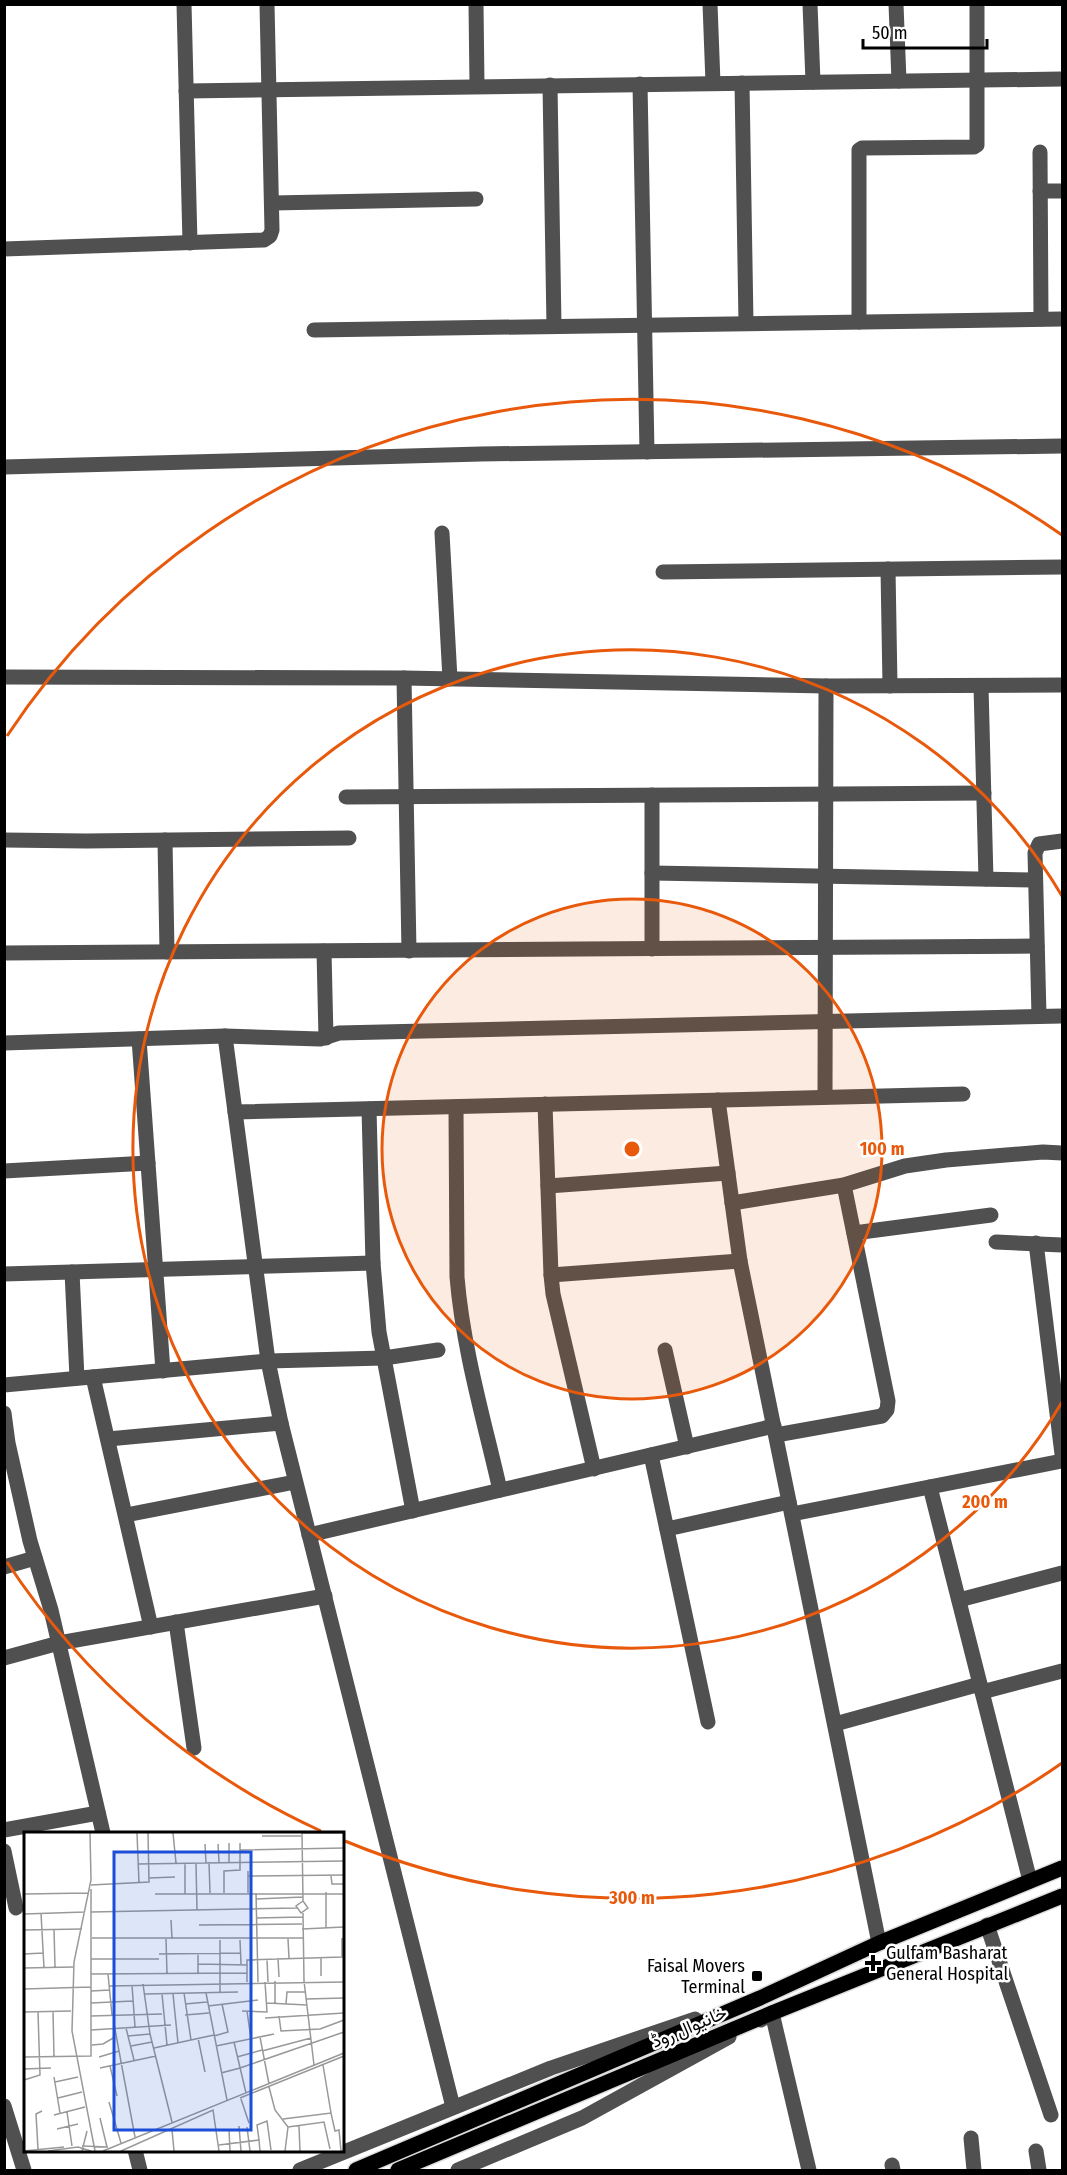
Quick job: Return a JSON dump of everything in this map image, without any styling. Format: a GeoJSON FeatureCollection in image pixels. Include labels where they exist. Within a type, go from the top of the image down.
{"type":"FeatureCollection","features":[{"type":"Feature","properties":{"kind":"main road","name":"خانیوال روڈ"},"geometry":{"type":"LineString","coordinates":[[356,2170],[760,1998],[879,1943],[1062,1868]]}},
{"type":"Feature","properties":{"kind":"main road","name":"خانیوال روڈ"},"geometry":{"type":"LineString","coordinates":[[398,2170],[772,2013],[1062,1896]]}},
{"type":"Feature","properties":{"kind":"street"},"geometry":{"type":"LineString","coordinates":[[184,4],[190,243]]}},
{"type":"Feature","properties":{"kind":"street"},"geometry":{"type":"LineString","coordinates":[[4,249],[264,240],[270,236],[272,203],[267,4]]}},
{"type":"Feature","properties":{"kind":"street"},"geometry":{"type":"LineString","coordinates":[[476,4],[477,86]]}},
{"type":"Feature","properties":{"kind":"street"},"geometry":{"type":"LineString","coordinates":[[710,4],[712,83]]}},
{"type":"Feature","properties":{"kind":"street"},"geometry":{"type":"LineString","coordinates":[[810,4],[813,82]]}},
{"type":"Feature","properties":{"kind":"street"},"geometry":{"type":"LineString","coordinates":[[896,4],[898,81]]}},
{"type":"Feature","properties":{"kind":"street"},"geometry":{"type":"LineString","coordinates":[[859,322],[859,150],[862,148],[974,147],[977,145],[977,4]]}},
{"type":"Feature","properties":{"kind":"street"},"geometry":{"type":"LineString","coordinates":[[186,91],[1062,79]]}},
{"type":"Feature","properties":{"kind":"street"},"geometry":{"type":"LineString","coordinates":[[742,83],[746,323]]}},
{"type":"Feature","properties":{"kind":"street"},"geometry":{"type":"LineString","coordinates":[[640,84],[647,452]]}},
{"type":"Feature","properties":{"kind":"street"},"geometry":{"type":"LineString","coordinates":[[550,85],[554,326]]}},
{"type":"Feature","properties":{"kind":"street"},"geometry":{"type":"LineString","coordinates":[[1040,152],[1041,319]]}},
{"type":"Feature","properties":{"kind":"street"},"geometry":{"type":"LineString","coordinates":[[1040,191],[1062,191]]}},
{"type":"Feature","properties":{"kind":"street"},"geometry":{"type":"LineString","coordinates":[[272,203],[476,199]]}},
{"type":"Feature","properties":{"kind":"street"},"geometry":{"type":"LineString","coordinates":[[314,330],[1062,319]]}},
{"type":"Feature","properties":{"kind":"street"},"geometry":{"type":"LineString","coordinates":[[4,467],[481,454],[1062,447]]}},
{"type":"Feature","properties":{"kind":"street"},"geometry":{"type":"LineString","coordinates":[[442,533],[450,680]]}},
{"type":"Feature","properties":{"kind":"street"},"geometry":{"type":"LineString","coordinates":[[663,572],[1062,567]]}},
{"type":"Feature","properties":{"kind":"street"},"geometry":{"type":"LineString","coordinates":[[888,569],[890,686]]}},
{"type":"Feature","properties":{"kind":"street"},"geometry":{"type":"LineString","coordinates":[[4,677],[404,678],[826,686],[1062,685]]}},
{"type":"Feature","properties":{"kind":"street"},"geometry":{"type":"LineString","coordinates":[[404,678],[409,951]]}},
{"type":"Feature","properties":{"kind":"street"},"geometry":{"type":"LineString","coordinates":[[825,1097],[826,686]]}},
{"type":"Feature","properties":{"kind":"street"},"geometry":{"type":"LineString","coordinates":[[981,686],[986,879]]}},
{"type":"Feature","properties":{"kind":"street"},"geometry":{"type":"LineString","coordinates":[[346,797],[984,793]]}},
{"type":"Feature","properties":{"kind":"street"},"geometry":{"type":"LineString","coordinates":[[652,795],[652,949]]}},
{"type":"Feature","properties":{"kind":"street"},"geometry":{"type":"LineString","coordinates":[[4,840],[349,838]]}},
{"type":"Feature","properties":{"kind":"street"},"geometry":{"type":"LineString","coordinates":[[165,840],[167,952]]}},
{"type":"Feature","properties":{"kind":"street"},"geometry":{"type":"LineString","coordinates":[[1039,1016],[1035,853],[1039,844],[1062,841]]}},
{"type":"Feature","properties":{"kind":"street"},"geometry":{"type":"LineString","coordinates":[[652,873],[1035,880]]}},
{"type":"Feature","properties":{"kind":"street"},"geometry":{"type":"LineString","coordinates":[[4,954],[1037,946]]}},
{"type":"Feature","properties":{"kind":"street"},"geometry":{"type":"LineString","coordinates":[[324,951],[326,1038]]}},
{"type":"Feature","properties":{"kind":"street"},"geometry":{"type":"LineString","coordinates":[[4,1043],[225,1035],[326,1038],[339,1033],[1062,1016]]}},
{"type":"Feature","properties":{"kind":"street"},"geometry":{"type":"LineString","coordinates":[[225,1035],[268,1361],[281,1423],[453,2107]]}},
{"type":"Feature","properties":{"kind":"street"},"geometry":{"type":"LineString","coordinates":[[140,1039],[164,1371]]}},
{"type":"Feature","properties":{"kind":"street"},"geometry":{"type":"LineString","coordinates":[[235,1112],[963,1094]]}},
{"type":"Feature","properties":{"kind":"street"},"geometry":{"type":"LineString","coordinates":[[718,1100],[740,1261],[879,1943]]}},
{"type":"Feature","properties":{"kind":"street"},"geometry":{"type":"LineString","coordinates":[[545,1104],[551,1275],[594,1468]]}},
{"type":"Feature","properties":{"kind":"street"},"geometry":{"type":"LineString","coordinates":[[456,1107],[459,1302],[500,1490]]}},
{"type":"Feature","properties":{"kind":"street"},"geometry":{"type":"LineString","coordinates":[[369,1109],[373,1263],[384,1358],[413,1510]]}},
{"type":"Feature","properties":{"kind":"street"},"geometry":{"type":"LineString","coordinates":[[732,1203],[844,1185],[904,1166],[1043,1152],[1062,1153]]}},
{"type":"Feature","properties":{"kind":"street"},"geometry":{"type":"LineString","coordinates":[[4,1171],[148,1163]]}},
{"type":"Feature","properties":{"kind":"street"},"geometry":{"type":"LineString","coordinates":[[548,1186],[728,1173]]}},
{"type":"Feature","properties":{"kind":"street"},"geometry":{"type":"LineString","coordinates":[[309,1535],[687,1447],[775,1431],[882,1416],[887,1410],[888,1401],[844,1185]]}},
{"type":"Feature","properties":{"kind":"street"},"geometry":{"type":"LineString","coordinates":[[854,1233],[991,1215]]}},
{"type":"Feature","properties":{"kind":"street"},"geometry":{"type":"LineString","coordinates":[[996,1242],[1062,1245]]}},
{"type":"Feature","properties":{"kind":"street"},"geometry":{"type":"LineString","coordinates":[[1036,1243],[1062,1454]]}},
{"type":"Feature","properties":{"kind":"street"},"geometry":{"type":"LineString","coordinates":[[551,1275],[740,1261]]}},
{"type":"Feature","properties":{"kind":"street"},"geometry":{"type":"LineString","coordinates":[[4,1274],[373,1263]]}},
{"type":"Feature","properties":{"kind":"street"},"geometry":{"type":"LineString","coordinates":[[72,1272],[77,1378]]}},
{"type":"Feature","properties":{"kind":"street"},"geometry":{"type":"LineString","coordinates":[[4,1385],[268,1361],[384,1358],[438,1350]]}},
{"type":"Feature","properties":{"kind":"street"},"geometry":{"type":"LineString","coordinates":[[665,1350],[687,1447]]}},
{"type":"Feature","properties":{"kind":"street"},"geometry":{"type":"LineString","coordinates":[[93,1377],[152,1627]]}},
{"type":"Feature","properties":{"kind":"street"},"geometry":{"type":"LineString","coordinates":[[4,1413],[6,1444],[35,1558],[51,1610],[103,1832]]}},
{"type":"Feature","properties":{"kind":"street"},"geometry":{"type":"LineString","coordinates":[[108,1439],[281,1423]]}},
{"type":"Feature","properties":{"kind":"street"},"geometry":{"type":"LineString","coordinates":[[651,1455],[708,1722]]}},
{"type":"Feature","properties":{"kind":"street"},"geometry":{"type":"LineString","coordinates":[[667,1528],[930,1487],[1062,1461]]}},
{"type":"Feature","properties":{"kind":"street"},"geometry":{"type":"LineString","coordinates":[[126,1515],[295,1482]]}},
{"type":"Feature","properties":{"kind":"street"},"geometry":{"type":"LineString","coordinates":[[930,1487],[1030,1881]]}},
{"type":"Feature","properties":{"kind":"street"},"geometry":{"type":"LineString","coordinates":[[4,1567],[35,1558]]}},
{"type":"Feature","properties":{"kind":"street"},"geometry":{"type":"LineString","coordinates":[[959,1600],[1062,1574]]}},
{"type":"Feature","properties":{"kind":"street"},"geometry":{"type":"LineString","coordinates":[[4,1658],[59,1643],[325,1596]]}},
{"type":"Feature","properties":{"kind":"street"},"geometry":{"type":"LineString","coordinates":[[176,1622],[194,1748]]}},
{"type":"Feature","properties":{"kind":"street"},"geometry":{"type":"LineString","coordinates":[[835,1724],[981,1688],[1062,1671]]}},
{"type":"Feature","properties":{"kind":"street"},"geometry":{"type":"LineString","coordinates":[[4,1830],[98,1813]]}},
{"type":"Feature","properties":{"kind":"street"},"geometry":{"type":"LineString","coordinates":[[4,1851],[16,1908]]}},
{"type":"Feature","properties":{"kind":"street"},"geometry":{"type":"LineString","coordinates":[[987,1925],[1051,2115]]}},
{"type":"Feature","properties":{"kind":"street","name":"خانیوال روڈ"},"geometry":{"type":"LineString","coordinates":[[300,2170],[551,2068],[760,1998]]}},
{"type":"Feature","properties":{"kind":"street"},"geometry":{"type":"LineString","coordinates":[[458,2170],[582,2118],[772,2013],[808,2170]]}},
{"type":"Feature","properties":{"kind":"street"},"geometry":{"type":"LineString","coordinates":[[4,2106],[24,2170]]}},
{"type":"Feature","properties":{"kind":"street"},"geometry":{"type":"LineString","coordinates":[[971,2138],[974,2170]]}},
{"type":"Feature","properties":{"kind":"street"},"geometry":{"type":"LineString","coordinates":[[135,2151],[140,2170]]}},
{"type":"Feature","properties":{"kind":"street"},"geometry":{"type":"LineString","coordinates":[[1036,2151],[1038,2170]]}},
{"type":"Feature","properties":{"kind":"place","name":"Gulfam Basharat General Hospital"},"geometry":{"type":"Point","coordinates":[873,1963]}},
{"type":"Feature","properties":{"kind":"place","name":"Faisal Movers Terminal"},"geometry":{"type":"Point","coordinates":[757,1976]}}]}
